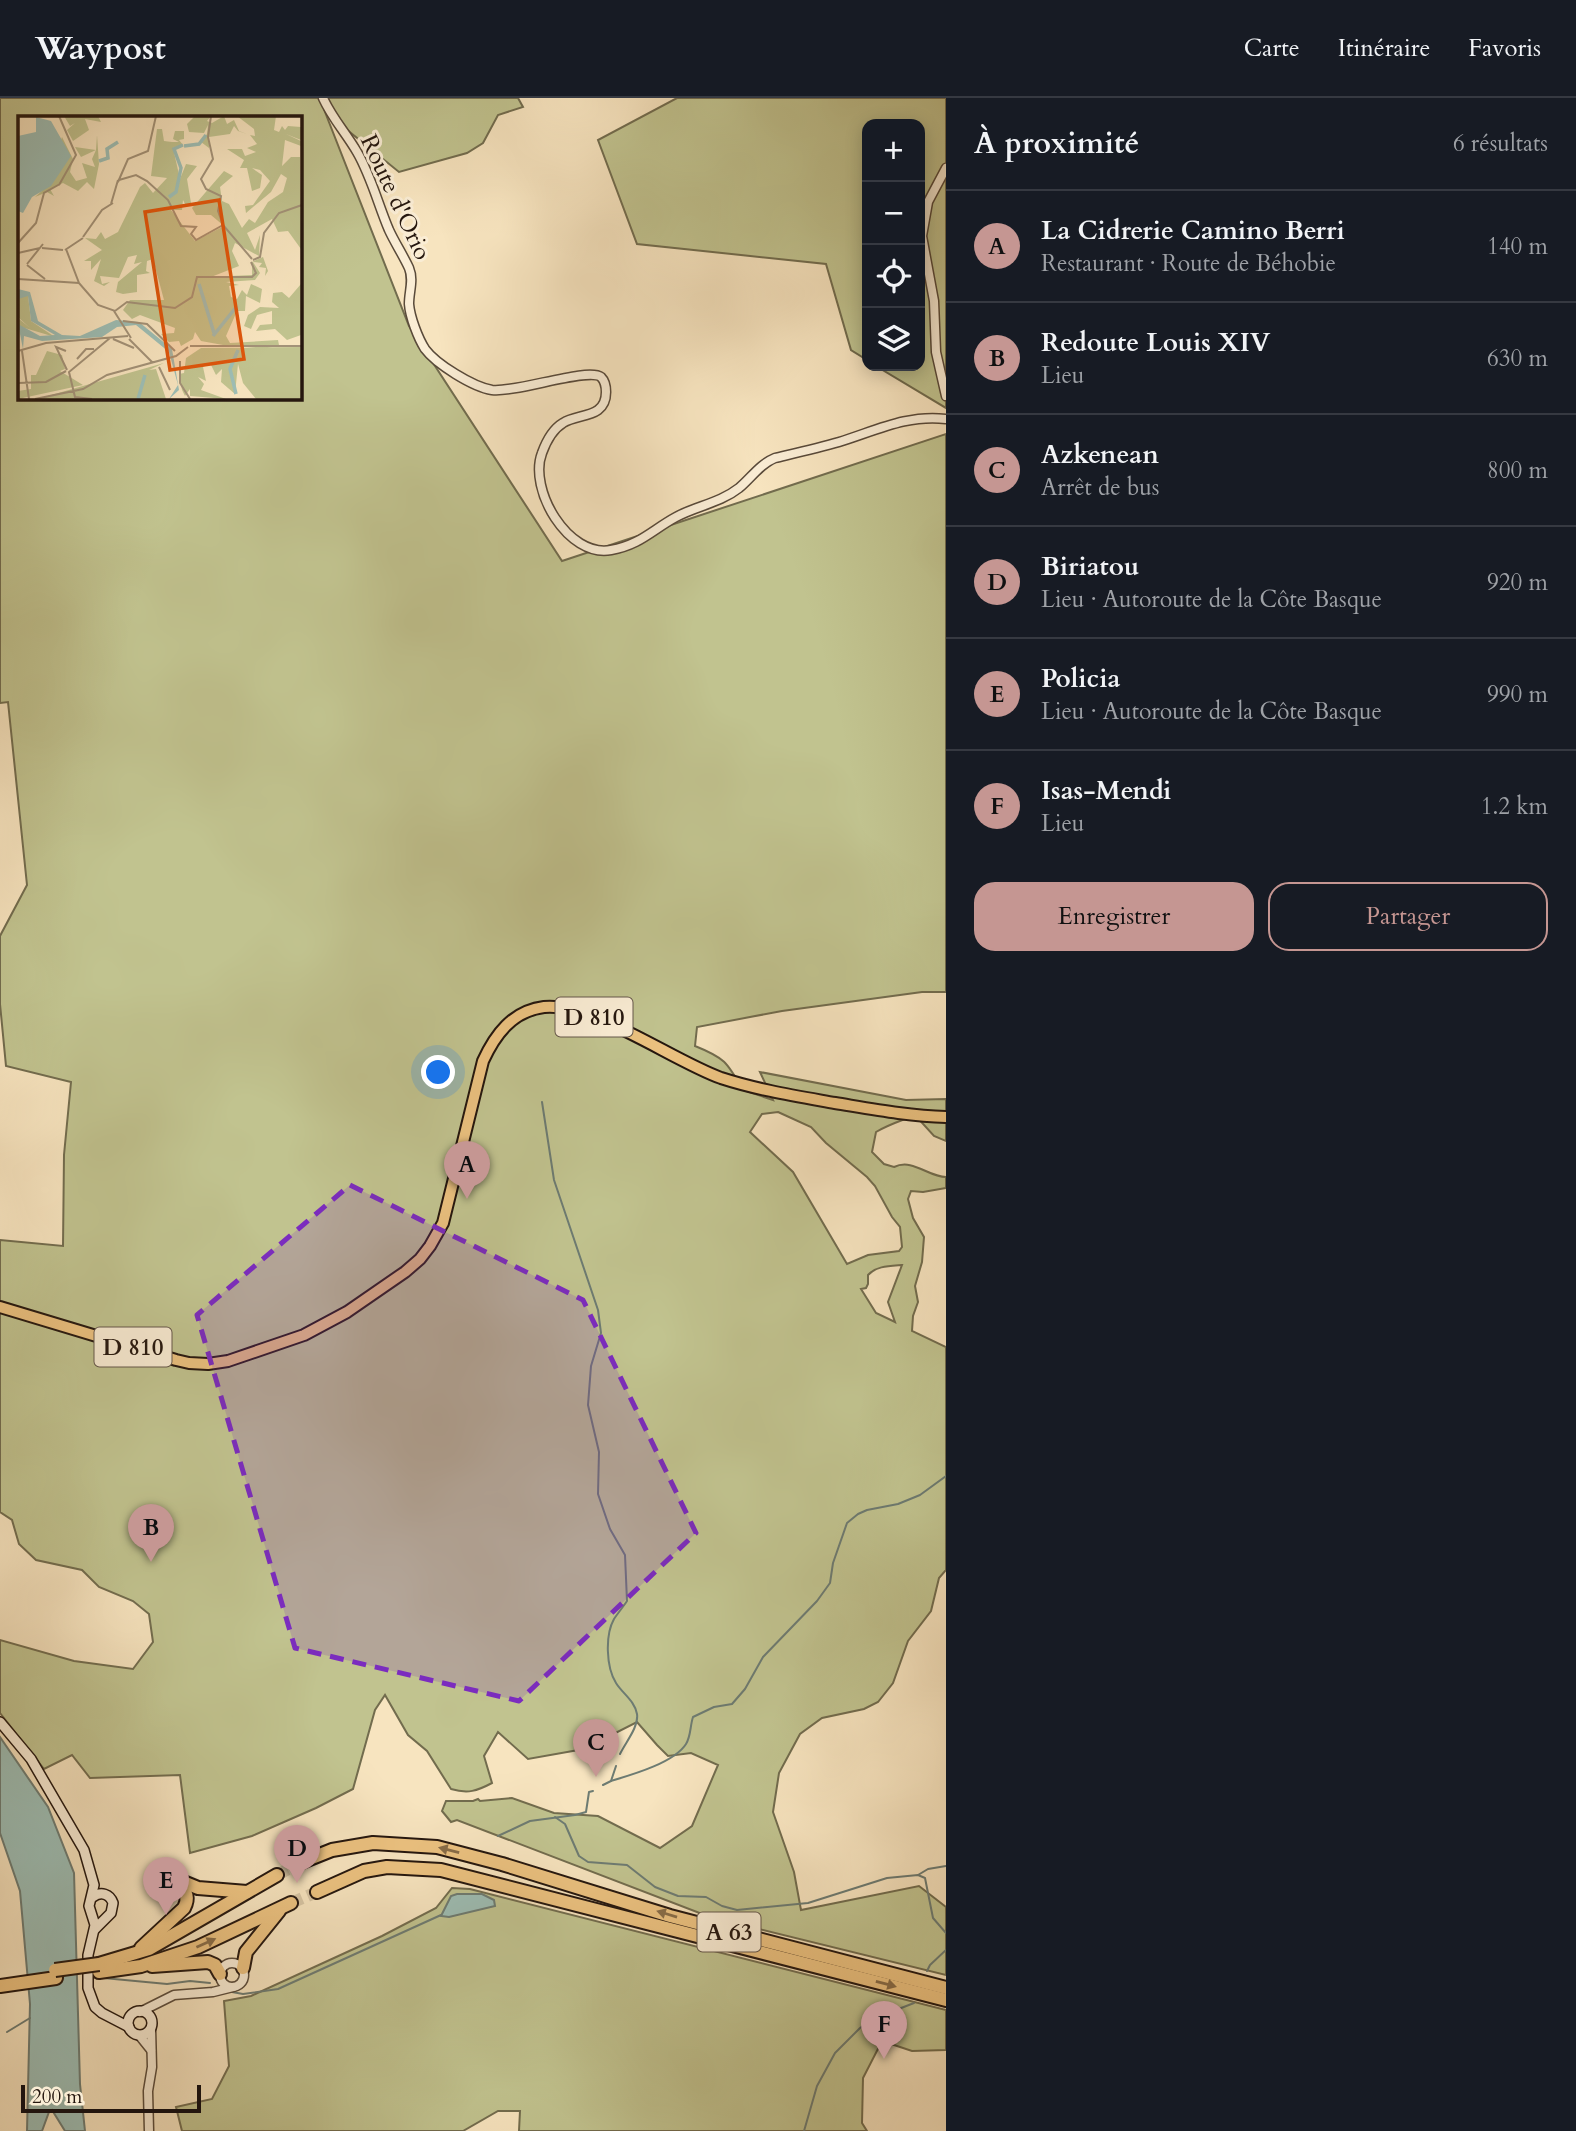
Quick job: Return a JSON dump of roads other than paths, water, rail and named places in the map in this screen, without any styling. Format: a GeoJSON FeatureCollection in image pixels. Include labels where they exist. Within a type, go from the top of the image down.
{"type":"FeatureCollection","features":[{"type":"Feature","properties":{"kind":"highway","name":"A 63"},"geometry":{"type":"LineString","coordinates":[[302,1862],[332,1850],[373,1843],[437,1847],[502,1864],[670,1916],[946,1988]]}},
{"type":"Feature","properties":{"kind":"highway","name":"A 63"},"geometry":{"type":"LineString","coordinates":[[317,1892],[364,1871],[387,1867],[441,1870],[946,2000]]}},
{"type":"Feature","properties":{"kind":"highway"},"geometry":{"type":"LineString","coordinates":[[137,1961],[167,1940],[278,1875]]}},
{"type":"Feature","properties":{"kind":"highway"},"geometry":{"type":"LineString","coordinates":[[137,1961],[186,1906],[186,1894],[178,1884],[159,1884],[179,1880],[198,1888],[247,1892]]}},
{"type":"Feature","properties":{"kind":"highway"},"geometry":{"type":"LineString","coordinates":[[3,1982],[99,1968],[198,1947],[286,1906],[246,1952],[243,1968]]}},
{"type":"Feature","properties":{"kind":"highway"},"geometry":{"type":"LineString","coordinates":[[137,1961],[168,1966],[208,1962],[215,1965],[220,1975]]}},
{"type":"Feature","properties":{"kind":"main road","name":"D 810"},"geometry":{"type":"LineString","coordinates":[[0,1307],[188,1363],[228,1361],[301,1332],[388,1279],[430,1246],[443,1223],[483,1061],[492,1041],[503,1027],[521,1014],[544,1007],[573,1010],[597,1018],[718,1077],[762,1090],[917,1116],[946,1118]]}},
{"type":"Feature","properties":{"kind":"main road"},"geometry":{"type":"LineString","coordinates":[[0,1722],[31,1759],[79,1840],[94,1880],[104,1894],[111,1897],[111,1913],[95,1929]]}},
{"type":"Feature","properties":{"kind":"main road"},"geometry":{"type":"LineString","coordinates":[[94,1880],[93,1897],[89,1906],[95,1929],[88,1955],[88,1988],[95,2007],[139,2035],[146,2034],[151,2028],[150,2018],[145,2013],[140,2012],[131,2017],[111,2017]]}},
{"type":"Feature","properties":{"kind":"main road"},"geometry":{"type":"LineString","coordinates":[[93,1897],[104,1894]]}},
{"type":"Feature","properties":{"kind":"main road"},"geometry":{"type":"LineString","coordinates":[[93,1914],[106,1917]]}},
{"type":"Feature","properties":{"kind":"main road"},"geometry":{"type":"LineString","coordinates":[[129,2027],[131,2017]]}},
{"type":"Feature","properties":{"kind":"street","name":"Route d'Orio"},"geometry":{"type":"LineString","coordinates":[[323,98],[358,153],[408,266],[412,277],[409,304],[423,346],[430,354],[453,372],[489,389],[513,389],[590,373],[602,378],[606,384],[606,396],[601,407],[584,417],[561,424],[547,442],[539,462],[541,482],[549,509],[563,529],[582,545],[595,551],[607,551],[640,541],[676,517],[737,490],[766,462],[775,458],[839,442],[901,422],[926,417],[946,419]]}},
{"type":"Feature","properties":{"kind":"street"},"geometry":{"type":"LineString","coordinates":[[946,168],[928,202],[922,236],[934,301],[936,352],[946,396]]}},
{"type":"Feature","properties":{"kind":"street"},"geometry":{"type":"LineString","coordinates":[[140,2012],[180,1993],[206,1993],[233,1987],[243,1981],[243,1968],[229,1963],[223,1967],[216,1986],[206,1993]]}},
{"type":"Feature","properties":{"kind":"street"},"geometry":{"type":"LineString","coordinates":[[220,1975],[223,1983],[233,1987]]}},
{"type":"Feature","properties":{"kind":"street"},"geometry":{"type":"LineString","coordinates":[[150,2018],[156,2003]]}},
{"type":"Feature","properties":{"kind":"street"},"geometry":{"type":"LineString","coordinates":[[149,2131],[151,2028]]}},
{"type":"Feature","properties":{"kind":"street"},"geometry":{"type":"LineString","coordinates":[[139,2035],[151,2050]]}},
{"type":"Feature","properties":{"kind":"water"},"geometry":{"type":"Polygon","coordinates":[[[0,1737],[48,1807],[74,1873],[80,2084],[85,2131],[65,2131],[52,2110],[42,2131],[27,2131],[30,2004],[20,1891],[0,1833],[0,1737]]]}},
{"type":"Feature","properties":{"kind":"water"},"geometry":{"type":"Polygon","coordinates":[[[482,1894],[494,1900],[495,1906],[449,1917],[441,1916],[451,1896],[482,1894]]]}},
{"type":"Feature","properties":{"kind":"waterway"},"geometry":{"type":"LineString","coordinates":[[542,1102],[554,1180],[598,1310],[601,1333],[591,1366],[588,1405],[599,1452],[598,1494],[610,1529],[625,1555],[627,1601],[611,1626],[609,1660],[616,1683],[631,1701],[637,1714],[634,1729],[620,1754]]}},
{"type":"Feature","properties":{"kind":"waterway"},"geometry":{"type":"LineString","coordinates":[[611,1781],[672,1757],[686,1744],[693,1717],[714,1707],[732,1704],[745,1689],[763,1657],[817,1601],[830,1583],[833,1563],[847,1523],[867,1510],[898,1504],[920,1495],[946,1476]]}},
{"type":"Feature","properties":{"kind":"waterway"},"geometry":{"type":"LineString","coordinates":[[603,1785],[611,1781],[616,1766]]}},
{"type":"Feature","properties":{"kind":"waterway"},"geometry":{"type":"LineString","coordinates":[[498,1836],[530,1821],[586,1812],[589,1792],[593,1791]]}},
{"type":"Feature","properties":{"kind":"waterway"},"geometry":{"type":"LineString","coordinates":[[555,1817],[565,1824],[579,1856],[588,1862],[627,1865],[655,1887],[678,1896],[706,1897],[722,1906],[737,1910],[808,1903],[887,1878],[918,1875],[925,1878],[933,1918],[946,1933]]}},
{"type":"Feature","properties":{"kind":"waterway"},"geometry":{"type":"LineString","coordinates":[[918,1875],[928,1869],[946,1866]]}},
{"type":"Feature","properties":{"kind":"waterway"},"geometry":{"type":"LineString","coordinates":[[232,1992],[243,1994],[278,1989],[441,1915]]}},
{"type":"Feature","properties":{"kind":"waterway"},"geometry":{"type":"LineString","coordinates":[[927,1971],[946,1950]]}},
{"type":"Feature","properties":{"kind":"waterway"},"geometry":{"type":"LineString","coordinates":[[93,1977],[167,1984],[190,1981],[210,1983]]}},
{"type":"Feature","properties":{"kind":"waterway"},"geometry":{"type":"LineString","coordinates":[[804,2131],[817,2086],[835,2053],[873,2019],[914,2003]]}},
{"type":"Feature","properties":{"kind":"waterway"},"geometry":{"type":"LineString","coordinates":[[7,2032],[30,2018]]}},
{"type":"Feature","properties":{"kind":"tunnel"},"geometry":{"type":"LineString","coordinates":[[277,1875],[302,1862]]}},
{"type":"Feature","properties":{"kind":"tunnel"},"geometry":{"type":"LineString","coordinates":[[291,1903],[317,1892]]}},
{"type":"Feature","properties":{"kind":"place","name":"La Cidrerie Camino Berri"},"geometry":{"type":"Point","coordinates":[467,1199]}},
{"type":"Feature","properties":{"kind":"place","name":"Redoute Louis XIV"},"geometry":{"type":"Point","coordinates":[151,1562]}},
{"type":"Feature","properties":{"kind":"place","name":"Azkenean"},"geometry":{"type":"Point","coordinates":[596,1777]}},
{"type":"Feature","properties":{"kind":"place","name":"Biriatou"},"geometry":{"type":"Point","coordinates":[297,1883]}},
{"type":"Feature","properties":{"kind":"place","name":"Policia"},"geometry":{"type":"Point","coordinates":[166,1915]}},
{"type":"Feature","properties":{"kind":"place","name":"Isas-Mendi"},"geometry":{"type":"Point","coordinates":[884,2059]}}]}
